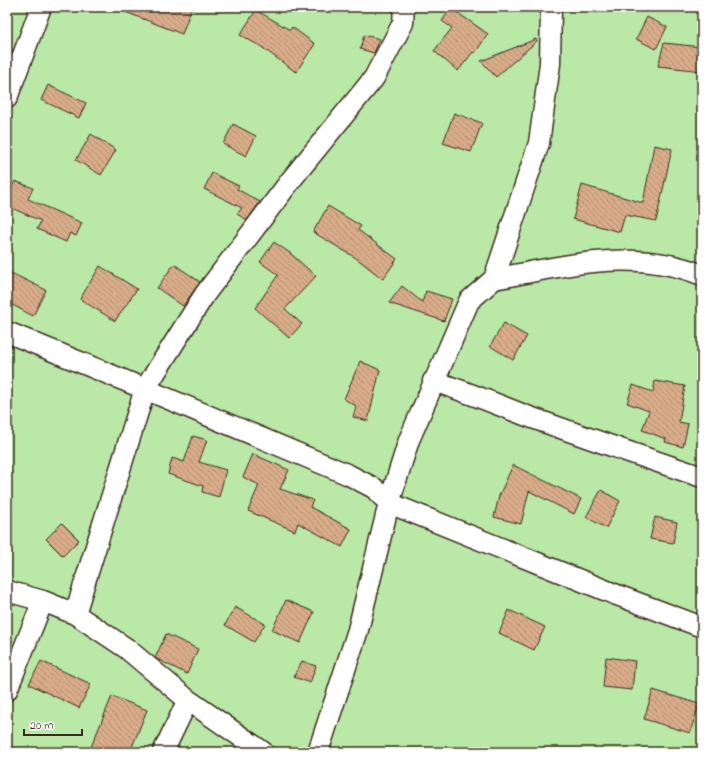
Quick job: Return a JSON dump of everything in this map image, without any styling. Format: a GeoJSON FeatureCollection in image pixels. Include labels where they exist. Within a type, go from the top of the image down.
{"type":"FeatureCollection","features":[{"type":"Feature","properties":{"kind":"street"},"geometry":{"type":"LineString","coordinates":[[7,98],[41,7]]}},
{"type":"Feature","properties":{"kind":"street"},"geometry":{"type":"LineString","coordinates":[[75,614],[146,389],[205,294],[291,180],[374,78],[403,23],[404,7]]}},
{"type":"Feature","properties":{"kind":"street"},"geometry":{"type":"LineString","coordinates":[[318,752],[358,630],[389,502],[409,440],[469,301],[494,279],[540,144],[550,64],[551,7]]}},
{"type":"Feature","properties":{"kind":"street"},"geometry":{"type":"LineString","coordinates":[[494,279],[592,261],[633,260],[673,266],[702,275]]}},
{"type":"Feature","properties":{"kind":"street"},"geometry":{"type":"LineString","coordinates":[[7,332],[348,475],[374,488],[389,502],[617,595],[702,627]]}},
{"type":"Feature","properties":{"kind":"street"},"geometry":{"type":"LineString","coordinates":[[433,382],[466,392],[612,447],[702,476]]}},
{"type":"Feature","properties":{"kind":"street"},"geometry":{"type":"LineString","coordinates":[[7,591],[43,601],[75,614],[126,648],[188,700],[263,752]]}},
{"type":"Feature","properties":{"kind":"street"},"geometry":{"type":"LineString","coordinates":[[7,690],[43,601]]}},
{"type":"Feature","properties":{"kind":"street"},"geometry":{"type":"LineString","coordinates":[[163,752],[188,700]]}},
{"type":"Feature","properties":{"kind":"green space"},"geometry":{"type":"Polygon","coordinates":[[[7,7],[702,7],[702,752],[7,752],[7,7]]]}},
{"type":"Feature","properties":{"kind":"building"},"geometry":{"type":"Polygon","coordinates":[[[115,7],[192,7],[182,34],[115,7]]]}},
{"type":"Feature","properties":{"kind":"building"},"geometry":{"type":"Polygon","coordinates":[[[451,8],[488,34],[475,53],[473,52],[458,71],[434,51],[452,28],[442,21],[451,8]]]}},
{"type":"Feature","properties":{"kind":"building"},"geometry":{"type":"Polygon","coordinates":[[[256,10],[290,30],[292,27],[315,44],[296,72],[260,46],[240,35],[256,10]]]}},
{"type":"Feature","properties":{"kind":"building"},"geometry":{"type":"Polygon","coordinates":[[[647,17],[667,27],[656,49],[636,39],[647,17]]]}},
{"type":"Feature","properties":{"kind":"building"},"geometry":{"type":"Polygon","coordinates":[[[364,35],[380,39],[374,53],[360,49],[364,35]]]}},
{"type":"Feature","properties":{"kind":"building"},"geometry":{"type":"Polygon","coordinates":[[[536,39],[537,41],[496,77],[481,61],[536,39]]]}},
{"type":"Feature","properties":{"kind":"building"},"geometry":{"type":"Polygon","coordinates":[[[664,43],[702,47],[702,71],[658,66],[664,43]]]}},
{"type":"Feature","properties":{"kind":"building"},"geometry":{"type":"Polygon","coordinates":[[[48,85],[86,103],[79,118],[41,100],[48,85]]]}},
{"type":"Feature","properties":{"kind":"building"},"geometry":{"type":"Polygon","coordinates":[[[454,113],[482,123],[471,152],[443,143],[454,113]]]}},
{"type":"Feature","properties":{"kind":"building"},"geometry":{"type":"Polygon","coordinates":[[[233,124],[256,136],[246,156],[223,144],[233,124]]]}},
{"type":"Feature","properties":{"kind":"building"},"geometry":{"type":"Polygon","coordinates":[[[91,134],[116,150],[101,175],[76,160],[91,134]]]}},
{"type":"Feature","properties":{"kind":"building"},"geometry":{"type":"Polygon","coordinates":[[[654,145],[672,149],[656,221],[625,215],[620,232],[573,219],[582,185],[643,203],[654,145]]]}},
{"type":"Feature","properties":{"kind":"building"},"geometry":{"type":"Polygon","coordinates":[[[212,173],[239,186],[237,189],[260,202],[247,220],[237,214],[242,208],[204,189],[212,173]]]}},
{"type":"Feature","properties":{"kind":"building"},"geometry":{"type":"Polygon","coordinates":[[[15,181],[33,188],[28,199],[82,223],[76,236],[70,233],[66,242],[37,229],[41,221],[7,206],[7,199],[15,181]]]}},
{"type":"Feature","properties":{"kind":"building"},"geometry":{"type":"Polygon","coordinates":[[[328,206],[361,226],[358,230],[397,259],[383,279],[356,258],[313,232],[328,206]]]}},
{"type":"Feature","properties":{"kind":"building"},"geometry":{"type":"Polygon","coordinates":[[[274,242],[290,253],[316,276],[285,309],[302,324],[289,338],[255,308],[278,275],[260,262],[274,242]]]}},
{"type":"Feature","properties":{"kind":"building"},"geometry":{"type":"Polygon","coordinates":[[[174,264],[200,282],[183,306],[157,288],[174,264]]]}},
{"type":"Feature","properties":{"kind":"building"},"geometry":{"type":"Polygon","coordinates":[[[100,266],[137,289],[115,321],[80,299],[100,266]]]}},
{"type":"Feature","properties":{"kind":"building"},"geometry":{"type":"Polygon","coordinates":[[[7,271],[46,290],[33,316],[7,302],[7,271]]]}},
{"type":"Feature","properties":{"kind":"building"},"geometry":{"type":"Polygon","coordinates":[[[402,286],[422,302],[426,291],[452,299],[444,321],[389,303],[402,286]]]}},
{"type":"Feature","properties":{"kind":"building"},"geometry":{"type":"Polygon","coordinates":[[[504,323],[527,336],[513,360],[490,346],[504,323]]]}},
{"type":"Feature","properties":{"kind":"building"},"geometry":{"type":"Polygon","coordinates":[[[360,361],[380,370],[368,421],[353,417],[356,406],[344,399],[360,361]]]}},
{"type":"Feature","properties":{"kind":"building"},"geometry":{"type":"Polygon","coordinates":[[[655,381],[685,386],[679,422],[688,424],[683,447],[665,442],[666,439],[642,430],[649,411],[627,403],[633,385],[653,392],[655,381]]]}},
{"type":"Feature","properties":{"kind":"building"},"geometry":{"type":"Polygon","coordinates":[[[193,436],[207,440],[199,462],[226,470],[219,497],[202,492],[203,486],[168,474],[172,458],[184,462],[193,436]]]}},
{"type":"Feature","properties":{"kind":"building"},"geometry":{"type":"Polygon","coordinates":[[[253,454],[289,470],[280,489],[313,500],[310,507],[351,529],[342,547],[298,523],[295,531],[248,511],[259,485],[243,477],[253,454]]]}},
{"type":"Feature","properties":{"kind":"building"},"geometry":{"type":"Polygon","coordinates":[[[513,465],[581,499],[574,514],[529,491],[521,524],[494,517],[499,496],[513,465]]]}},
{"type":"Feature","properties":{"kind":"building"},"geometry":{"type":"Polygon","coordinates":[[[601,490],[620,501],[606,528],[586,517],[601,490]]]}},
{"type":"Feature","properties":{"kind":"building"},"geometry":{"type":"Polygon","coordinates":[[[655,517],[677,522],[673,543],[650,539],[655,517]]]}},
{"type":"Feature","properties":{"kind":"building"},"geometry":{"type":"Polygon","coordinates":[[[62,523],[79,540],[63,556],[46,539],[62,523]]]}},
{"type":"Feature","properties":{"kind":"building"},"geometry":{"type":"Polygon","coordinates":[[[286,600],[314,612],[300,643],[272,630],[286,600]]]}},
{"type":"Feature","properties":{"kind":"building"},"geometry":{"type":"Polygon","coordinates":[[[235,607],[265,624],[254,642],[225,625],[235,607]]]}},
{"type":"Feature","properties":{"kind":"building"},"geometry":{"type":"Polygon","coordinates":[[[509,610],[545,627],[534,650],[499,633],[509,610]]]}},
{"type":"Feature","properties":{"kind":"building"},"geometry":{"type":"Polygon","coordinates":[[[166,634],[198,649],[187,674],[155,658],[166,634]]]}},
{"type":"Feature","properties":{"kind":"building"},"geometry":{"type":"Polygon","coordinates":[[[606,657],[635,661],[632,690],[603,687],[606,657]]]}},
{"type":"Feature","properties":{"kind":"building"},"geometry":{"type":"Polygon","coordinates":[[[41,661],[91,684],[79,708],[29,684],[41,661]]]}},
{"type":"Feature","properties":{"kind":"building"},"geometry":{"type":"Polygon","coordinates":[[[302,661],[316,666],[310,683],[294,677],[302,661]]]}},
{"type":"Feature","properties":{"kind":"building"},"geometry":{"type":"Polygon","coordinates":[[[653,690],[699,704],[690,733],[644,719],[653,690]]]}},
{"type":"Feature","properties":{"kind":"building"},"geometry":{"type":"Polygon","coordinates":[[[112,696],[147,710],[130,752],[103,752],[91,747],[112,696]]]}}]}
